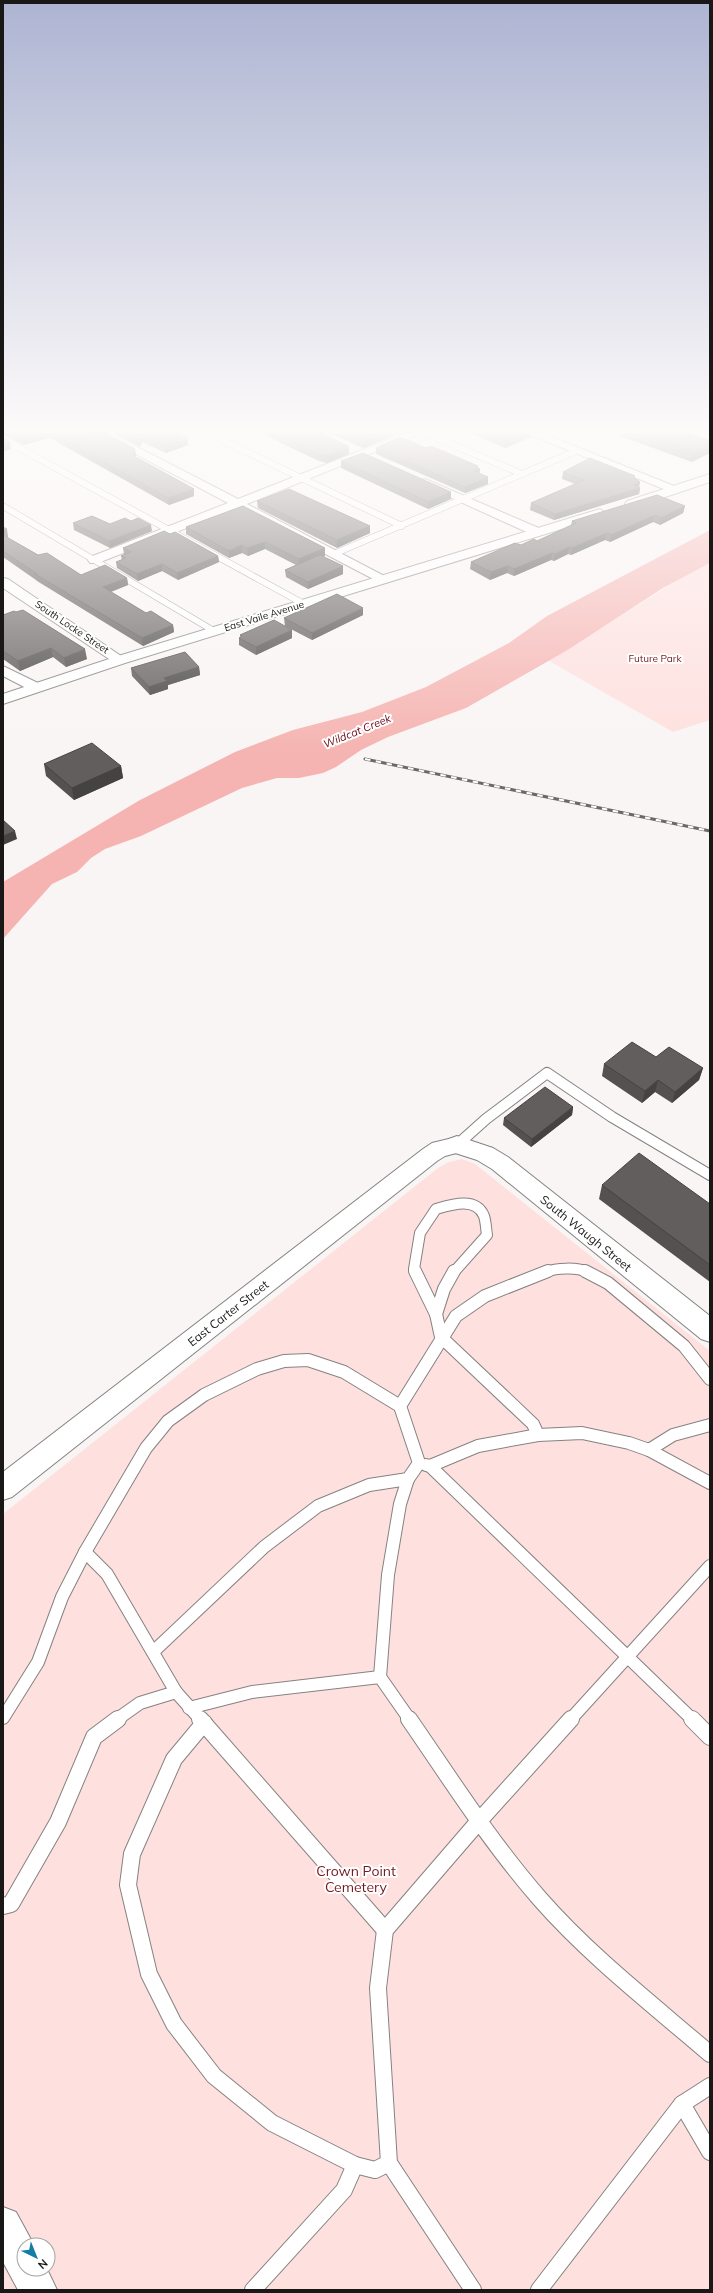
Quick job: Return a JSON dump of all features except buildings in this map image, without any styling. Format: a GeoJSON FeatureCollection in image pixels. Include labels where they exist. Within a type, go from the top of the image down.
{"type":"FeatureCollection","features":[{"type":"Feature","properties":{"kind":"street"},"geometry":{"type":"LineString","coordinates":[[94,560],[145,540]]}},
{"type":"Feature","properties":{"kind":"street"},"geometry":{"type":"LineString","coordinates":[[310,540],[384,579]]}},
{"type":"Feature","properties":{"kind":"street","name":"East Vaile Avenue"},"geometry":{"type":"LineString","coordinates":[[3,699],[35,687],[120,660],[511,540]]}},
{"type":"Feature","properties":{"kind":"street","name":"South Locke Street"},"geometry":{"type":"LineString","coordinates":[[3,582],[120,660]]}},
{"type":"Feature","properties":{"kind":"street"},"geometry":{"type":"LineString","coordinates":[[3,670],[35,687]]}},
{"type":"Feature","properties":{"kind":"street","name":"South Waugh Street"},"geometry":{"type":"LineString","coordinates":[[457,1145],[485,1154],[500,1163],[710,1331]]}},
{"type":"Feature","properties":{"kind":"street","name":"East Carter Street"},"geometry":{"type":"LineString","coordinates":[[3,1488],[430,1155],[440,1149],[457,1145]]}},
{"type":"Feature","properties":{"kind":"street"},"geometry":{"type":"LineString","coordinates":[[3,2225],[16,2249]]}},
{"type":"Feature","properties":{"kind":"street"},"geometry":{"type":"LineString","coordinates":[[31,2277],[38,2290]]}},
{"type":"Feature","properties":{"kind":"lane"},"geometry":{"type":"LineString","coordinates":[[60,540],[214,631]]}},
{"type":"Feature","properties":{"kind":"lane"},"geometry":{"type":"LineString","coordinates":[[189,540],[304,604]]}},
{"type":"Feature","properties":{"kind":"lane"},"geometry":{"type":"LineString","coordinates":[[336,553],[368,540]]}},
{"type":"Feature","properties":{"kind":"lane"},"geometry":{"type":"LineString","coordinates":[[457,1145],[486,1119],[547,1073],[612,1117],[710,1175]]}},
{"type":"Feature","properties":{"kind":"lane"},"geometry":{"type":"LineString","coordinates":[[436,1314],[441,1291],[453,1272],[487,1235],[484,1215],[474,1206],[461,1202],[436,1209],[420,1233],[414,1269],[436,1314],[441,1337],[533,1424],[538,1435]]}},
{"type":"Feature","properties":{"kind":"lane"},"geometry":{"type":"LineString","coordinates":[[400,1406],[441,1337],[456,1316],[485,1296],[552,1270],[582,1270],[608,1283],[684,1346],[710,1380]]}},
{"type":"Feature","properties":{"kind":"lane"},"geometry":{"type":"LineString","coordinates":[[3,1718],[38,1662],[62,1597],[85,1552],[146,1448],[168,1422],[204,1395],[257,1369],[284,1361],[308,1360],[344,1372],[400,1406],[425,1465],[628,1656],[710,1737]]}},
{"type":"Feature","properties":{"kind":"lane"},"geometry":{"type":"LineString","coordinates":[[650,1450],[673,1435],[710,1425]]}},
{"type":"Feature","properties":{"kind":"lane"},"geometry":{"type":"LineString","coordinates":[[153,1652],[264,1547],[318,1506],[369,1485],[408,1479],[425,1465],[478,1446],[538,1435],[582,1433],[629,1443],[650,1450],[710,1483]]}},
{"type":"Feature","properties":{"kind":"lane"},"geometry":{"type":"LineString","coordinates":[[408,1479],[400,1504],[388,1575],[380,1677],[479,1821],[540,1899],[597,1956],[710,2054]]}},
{"type":"Feature","properties":{"kind":"lane"},"geometry":{"type":"LineString","coordinates":[[85,1552],[106,1574],[176,1692],[385,1930]]}},
{"type":"Feature","properties":{"kind":"lane"},"geometry":{"type":"LineString","coordinates":[[473,2290],[389,2163],[378,1988],[385,1930],[479,1821],[710,1566]]}},
{"type":"Feature","properties":{"kind":"lane"},"geometry":{"type":"LineString","coordinates":[[189,1708],[252,1692],[380,1677]]}},
{"type":"Feature","properties":{"kind":"lane"},"geometry":{"type":"LineString","coordinates":[[3,1906],[11,1904],[58,1822],[94,1737],[140,1703],[176,1692]]}},
{"type":"Feature","properties":{"kind":"lane"},"geometry":{"type":"LineString","coordinates":[[204,1723],[174,1759],[132,1854],[128,1885],[148,1974],[174,2024],[214,2076],[272,2123],[356,2165],[375,2170],[389,2163]]}},
{"type":"Feature","properties":{"kind":"lane"},"geometry":{"type":"LineString","coordinates":[[539,2290],[682,2104],[710,2086]]}},
{"type":"Feature","properties":{"kind":"lane"},"geometry":{"type":"LineString","coordinates":[[682,2104],[710,2152]]}},
{"type":"Feature","properties":{"kind":"lane"},"geometry":{"type":"LineString","coordinates":[[253,2290],[344,2190],[356,2165]]}},
{"type":"Feature","properties":{"kind":"green space","name":"Future Park"},"geometry":{"type":"Polygon","coordinates":[[[710,560],[710,720],[673,732],[549,661],[710,560]]]}},
{"type":"Feature","properties":{"kind":"green space","name":"Crown Point Cemetery"},"geometry":{"type":"Polygon","coordinates":[[[462,1159],[475,1164],[710,1351],[710,2290],[3,2290],[3,1514],[438,1168],[449,1162],[462,1159]]]}},
{"type":"Feature","properties":{"kind":"water","name":"Wildcat Creek"},"geometry":{"type":"Polygon","coordinates":[[[691,540],[710,540],[710,563],[663,588],[566,651],[466,708],[388,737],[361,750],[336,767],[323,773],[299,778],[277,778],[242,788],[141,836],[105,849],[91,858],[77,872],[52,884],[3,939],[3,882],[140,800],[235,752],[293,730],[362,712],[426,687],[509,643],[547,616],[691,540]]]}},
{"type":"Feature","properties":{"kind":"railway"},"geometry":{"type":"LineString","coordinates":[[365,759],[710,831]]}}]}
